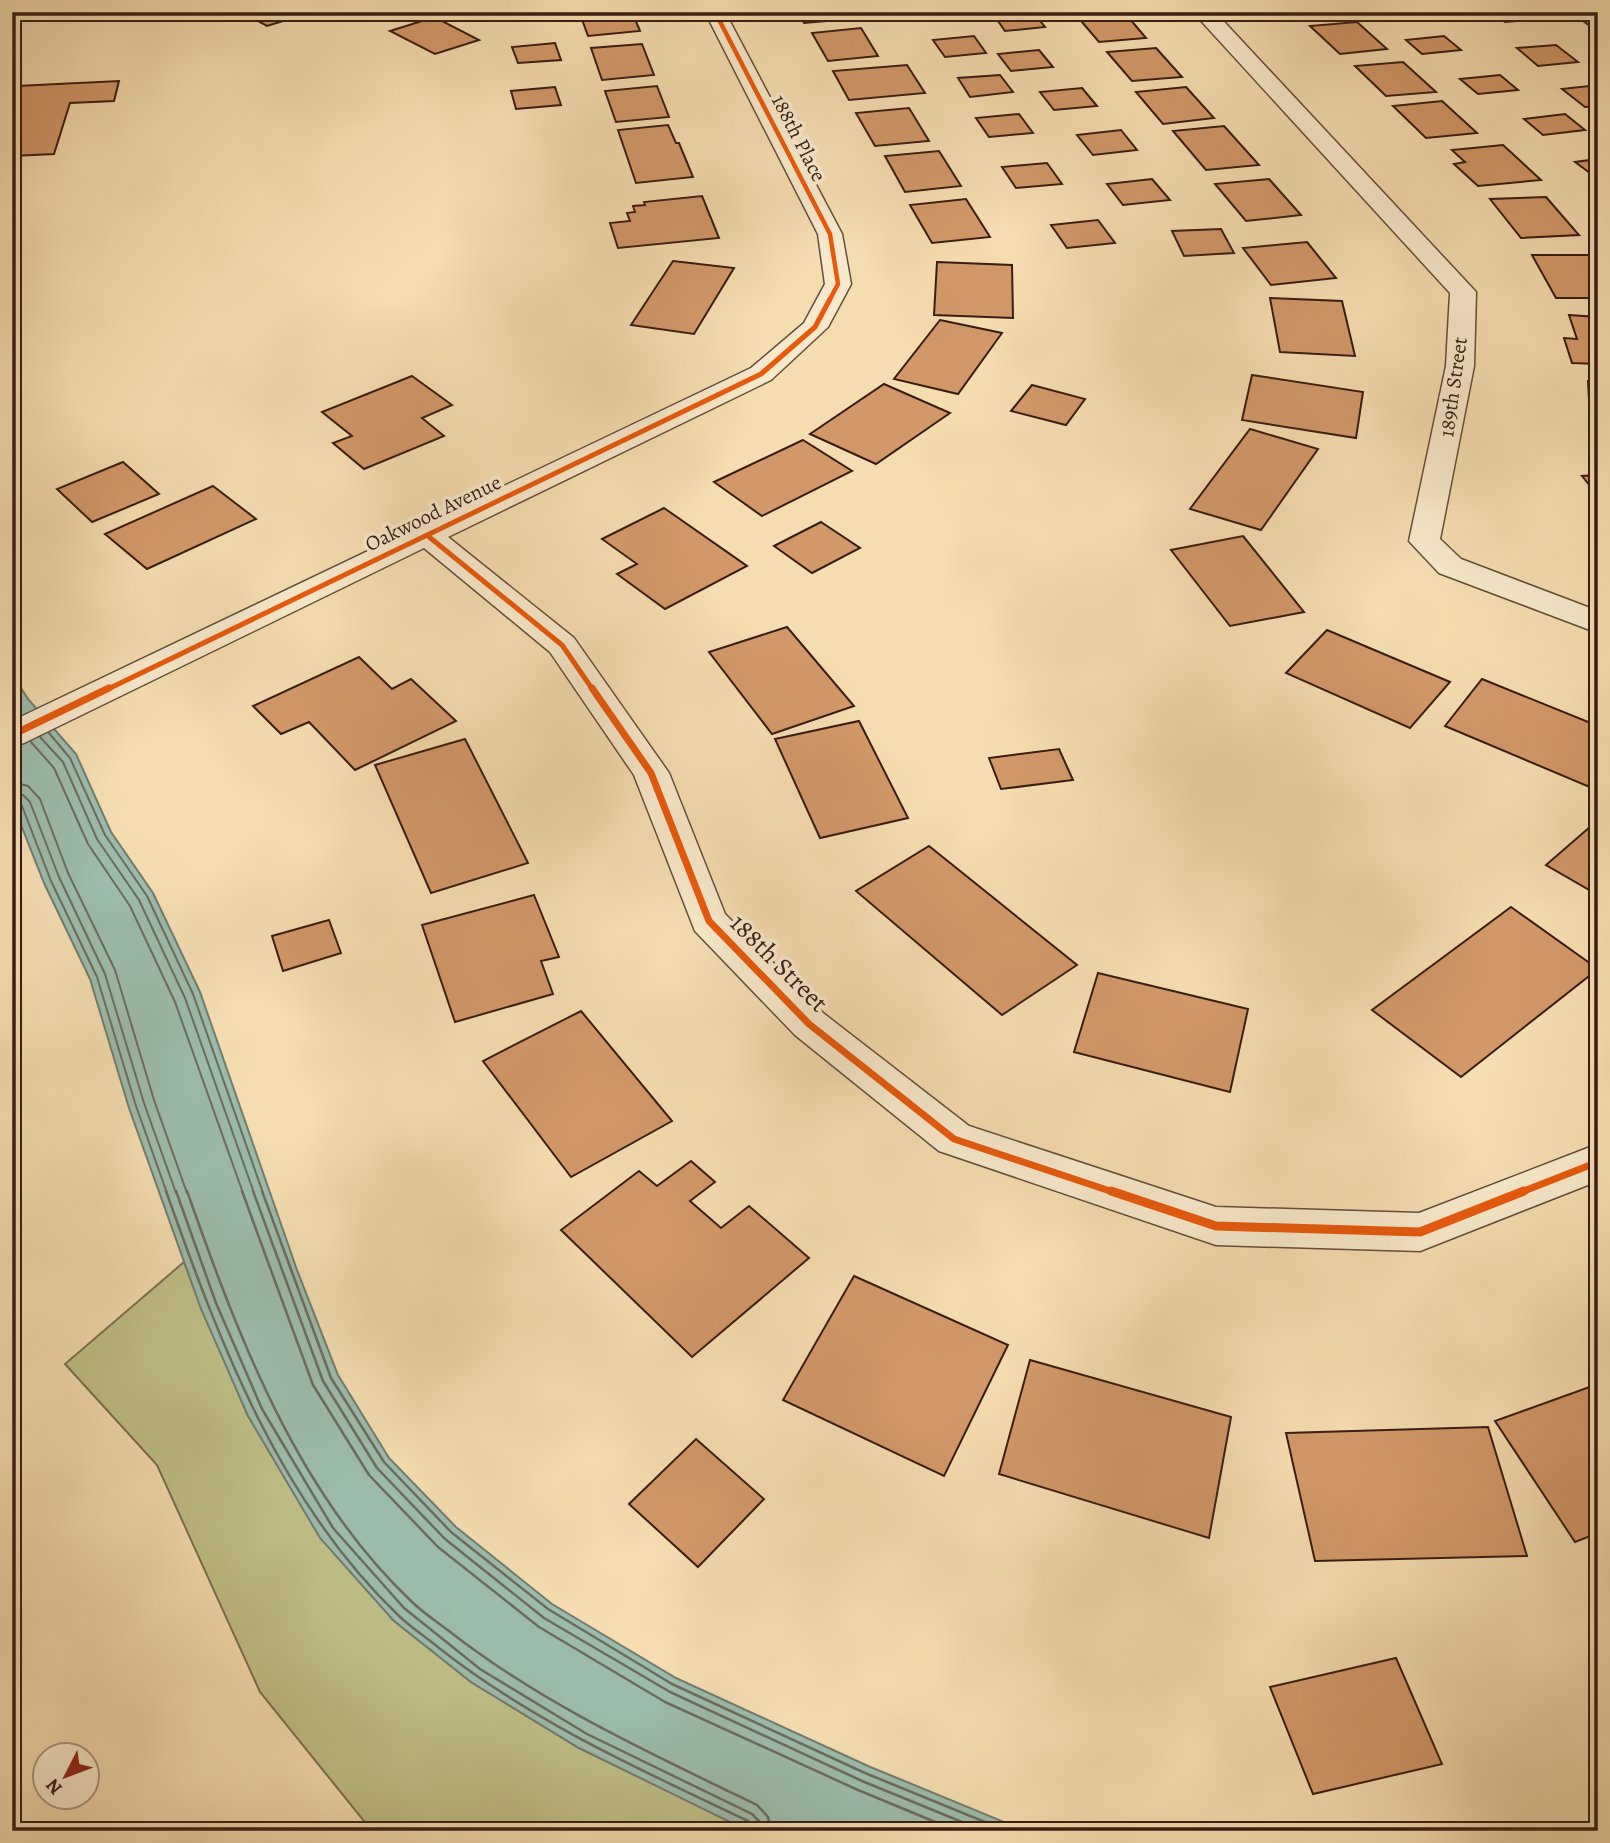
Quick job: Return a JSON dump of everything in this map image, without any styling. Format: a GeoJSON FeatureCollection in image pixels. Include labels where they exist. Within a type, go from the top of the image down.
{"type":"FeatureCollection","features":[{"type":"Feature","properties":{"kind":"street","name":"188th Place"},"geometry":{"type":"LineString","coordinates":[[715,12],[830,234],[838,284]]}},
{"type":"Feature","properties":{"kind":"street","name":"189th Street"},"geometry":{"type":"LineString","coordinates":[[1203,12],[1463,292],[1460,366],[1424,541],[1450,566],[1598,623]]}},
{"type":"Feature","properties":{"kind":"street","name":"Oakwood Avenue"},"geometry":{"type":"LineString","coordinates":[[12,735],[761,374],[815,327],[838,284]]}},
{"type":"Feature","properties":{"kind":"street","name":"188th Street"},"geometry":{"type":"LineString","coordinates":[[428,536],[562,645],[651,773],[709,921],[809,1024],[954,1139],[1216,1226],[1420,1232],[1598,1162]]}},
{"type":"Feature","properties":{"kind":"shaded area"},"geometry":{"type":"Polygon","coordinates":[[[184,1262],[248,1416],[393,1620],[471,1682],[579,1748],[753,1831],[372,1831],[260,1692],[157,1465],[65,1364],[184,1262]]]}},
{"type":"Feature","properties":{"kind":"water"},"geometry":{"type":"Polygon","coordinates":[[[12,674],[28,699],[76,754],[111,832],[153,893],[200,992],[297,1270],[338,1375],[389,1458],[456,1527],[552,1604],[676,1678],[868,1766],[1026,1831],[753,1831],[730,1822],[579,1748],[471,1682],[393,1620],[320,1538],[248,1416],[201,1309],[129,1108],[90,979],[44,883],[12,802],[12,674]]]}},
{"type":"Feature","properties":{"kind":"building"},"geometry":{"type":"Polygon","coordinates":[[[255,12],[294,12],[300,16],[267,26],[247,15],[255,12]]]}},
{"type":"Feature","properties":{"kind":"building"},"geometry":{"type":"Polygon","coordinates":[[[405,12],[454,12],[436,18],[479,40],[435,54],[390,31],[422,21],[405,12]]]}},
{"type":"Feature","properties":{"kind":"building"},"geometry":{"type":"Polygon","coordinates":[[[558,12],[632,12],[640,31],[588,36],[580,14],[559,15],[558,12]]]}},
{"type":"Feature","properties":{"kind":"building"},"geometry":{"type":"Polygon","coordinates":[[[797,12],[848,12],[852,19],[804,23],[797,12]]]}},
{"type":"Feature","properties":{"kind":"building"},"geometry":{"type":"Polygon","coordinates":[[[915,12],[957,12],[959,16],[920,19],[915,12]]]}},
{"type":"Feature","properties":{"kind":"building"},"geometry":{"type":"Polygon","coordinates":[[[1033,12],[1045,27],[1005,31],[993,14],[1033,12]]]}},
{"type":"Feature","properties":{"kind":"building"},"geometry":{"type":"Polygon","coordinates":[[[1124,12],[1146,38],[1099,42],[1076,15],[1124,12]]]}},
{"type":"Feature","properties":{"kind":"building"},"geometry":{"type":"Polygon","coordinates":[[[1300,12],[1350,12],[1353,14],[1306,18],[1300,12]]]}},
{"type":"Feature","properties":{"kind":"building"},"geometry":{"type":"Polygon","coordinates":[[[1493,12],[1534,12],[1543,19],[1505,22],[1493,12]]]}},
{"type":"Feature","properties":{"kind":"building"},"geometry":{"type":"Polygon","coordinates":[[[1571,12],[1598,12],[1598,32],[1571,12]]]}},
{"type":"Feature","properties":{"kind":"building"},"geometry":{"type":"Polygon","coordinates":[[[1357,22],[1387,49],[1340,54],[1310,26],[1357,22]]]}},
{"type":"Feature","properties":{"kind":"building"},"geometry":{"type":"Polygon","coordinates":[[[861,28],[878,56],[828,61],[812,33],[861,28]]]}},
{"type":"Feature","properties":{"kind":"building"},"geometry":{"type":"Polygon","coordinates":[[[974,36],[986,53],[945,57],[933,40],[974,36]]]}},
{"type":"Feature","properties":{"kind":"building"},"geometry":{"type":"Polygon","coordinates":[[[1444,36],[1461,50],[1422,54],[1406,40],[1444,36]]]}},
{"type":"Feature","properties":{"kind":"building"},"geometry":{"type":"Polygon","coordinates":[[[555,43],[561,60],[518,63],[512,47],[555,43]]]}},
{"type":"Feature","properties":{"kind":"building"},"geometry":{"type":"Polygon","coordinates":[[[642,44],[654,75],[602,80],[591,48],[642,44]]]}},
{"type":"Feature","properties":{"kind":"building"},"geometry":{"type":"Polygon","coordinates":[[[1556,45],[1578,62],[1538,66],[1517,48],[1556,45]]]}},
{"type":"Feature","properties":{"kind":"building"},"geometry":{"type":"Polygon","coordinates":[[[1156,48],[1182,77],[1132,81],[1107,52],[1156,48]]]}},
{"type":"Feature","properties":{"kind":"building"},"geometry":{"type":"Polygon","coordinates":[[[1039,50],[1053,67],[1011,71],[998,54],[1039,50]]]}},
{"type":"Feature","properties":{"kind":"building"},"geometry":{"type":"Polygon","coordinates":[[[1403,62],[1436,92],[1386,96],[1355,66],[1403,62]]]}},
{"type":"Feature","properties":{"kind":"building"},"geometry":{"type":"Polygon","coordinates":[[[907,65],[925,93],[849,100],[833,71],[907,65]]]}},
{"type":"Feature","properties":{"kind":"building"},"geometry":{"type":"Polygon","coordinates":[[[1000,75],[1013,92],[970,97],[958,78],[1000,75]]]}},
{"type":"Feature","properties":{"kind":"building"},"geometry":{"type":"Polygon","coordinates":[[[1500,75],[1518,90],[1478,94],[1460,79],[1500,75]]]}},
{"type":"Feature","properties":{"kind":"building"},"geometry":{"type":"Polygon","coordinates":[[[119,81],[114,101],[70,103],[54,154],[12,156],[12,98],[17,86],[119,81]]]}},
{"type":"Feature","properties":{"kind":"building"},"geometry":{"type":"Polygon","coordinates":[[[1598,85],[1598,106],[1585,107],[1562,89],[1598,85]]]}},
{"type":"Feature","properties":{"kind":"building"},"geometry":{"type":"Polygon","coordinates":[[[657,86],[669,117],[616,122],[605,91],[657,86]]]}},
{"type":"Feature","properties":{"kind":"building"},"geometry":{"type":"Polygon","coordinates":[[[555,87],[561,105],[516,109],[511,91],[555,87]]]}},
{"type":"Feature","properties":{"kind":"building"},"geometry":{"type":"Polygon","coordinates":[[[1186,87],[1214,118],[1163,124],[1136,92],[1186,87]]]}},
{"type":"Feature","properties":{"kind":"building"},"geometry":{"type":"Polygon","coordinates":[[[1082,88],[1097,106],[1054,110],[1040,92],[1082,88]]]}},
{"type":"Feature","properties":{"kind":"building"},"geometry":{"type":"Polygon","coordinates":[[[1442,101],[1477,133],[1426,138],[1393,106],[1442,101]]]}},
{"type":"Feature","properties":{"kind":"building"},"geometry":{"type":"Polygon","coordinates":[[[909,108],[929,141],[875,146],[856,113],[909,108]]]}},
{"type":"Feature","properties":{"kind":"building"},"geometry":{"type":"Polygon","coordinates":[[[1019,114],[1033,133],[989,137],[976,118],[1019,114]]]}},
{"type":"Feature","properties":{"kind":"building"},"geometry":{"type":"Polygon","coordinates":[[[1565,114],[1585,130],[1543,135],[1524,119],[1565,114]]]}},
{"type":"Feature","properties":{"kind":"building"},"geometry":{"type":"Polygon","coordinates":[[[668,125],[676,143],[679,143],[693,177],[636,183],[618,130],[668,125]]]}},
{"type":"Feature","properties":{"kind":"building"},"geometry":{"type":"Polygon","coordinates":[[[1224,126],[1259,165],[1206,170],[1173,131],[1224,126]]]}},
{"type":"Feature","properties":{"kind":"building"},"geometry":{"type":"Polygon","coordinates":[[[1121,130],[1137,150],[1093,155],[1077,135],[1121,130]]]}},
{"type":"Feature","properties":{"kind":"building"},"geometry":{"type":"Polygon","coordinates":[[[1503,145],[1541,180],[1478,186],[1454,164],[1465,162],[1452,150],[1503,145]]]}},
{"type":"Feature","properties":{"kind":"building"},"geometry":{"type":"Polygon","coordinates":[[[939,151],[961,186],[905,192],[885,156],[939,151]]]}},
{"type":"Feature","properties":{"kind":"building"},"geometry":{"type":"Polygon","coordinates":[[[1598,159],[1598,179],[1575,162],[1598,159]]]}},
{"type":"Feature","properties":{"kind":"building"},"geometry":{"type":"Polygon","coordinates":[[[1047,163],[1062,184],[1016,188],[1002,167],[1047,163]]]}},
{"type":"Feature","properties":{"kind":"building"},"geometry":{"type":"Polygon","coordinates":[[[1152,179],[1170,200],[1123,205],[1107,184],[1152,179]]]}},
{"type":"Feature","properties":{"kind":"building"},"geometry":{"type":"Polygon","coordinates":[[[1269,179],[1301,215],[1246,221],[1215,184],[1269,179]]]}},
{"type":"Feature","properties":{"kind":"building"},"geometry":{"type":"Polygon","coordinates":[[[702,196],[719,238],[618,248],[610,223],[630,221],[627,213],[635,212],[633,206],[645,205],[644,202],[702,196]]]}},
{"type":"Feature","properties":{"kind":"building"},"geometry":{"type":"Polygon","coordinates":[[[1546,197],[1579,235],[1521,238],[1490,199],[1546,197]]]}},
{"type":"Feature","properties":{"kind":"building"},"geometry":{"type":"Polygon","coordinates":[[[966,199],[990,237],[932,243],[910,205],[966,199]]]}},
{"type":"Feature","properties":{"kind":"building"},"geometry":{"type":"Polygon","coordinates":[[[1098,220],[1115,243],[1067,248],[1051,225],[1098,220]]]}},
{"type":"Feature","properties":{"kind":"building"},"geometry":{"type":"Polygon","coordinates":[[[1221,229],[1234,253],[1184,256],[1172,231],[1221,229]]]}},
{"type":"Feature","properties":{"kind":"building"},"geometry":{"type":"Polygon","coordinates":[[[1307,242],[1336,278],[1271,285],[1243,248],[1307,242]]]}},
{"type":"Feature","properties":{"kind":"building"},"geometry":{"type":"Polygon","coordinates":[[[1532,255],[1593,255],[1598,263],[1598,298],[1556,298],[1532,255]]]}},
{"type":"Feature","properties":{"kind":"building"},"geometry":{"type":"Polygon","coordinates":[[[673,261],[734,268],[694,334],[631,325],[673,261]]]}},
{"type":"Feature","properties":{"kind":"building"},"geometry":{"type":"Polygon","coordinates":[[[937,262],[1012,265],[1013,318],[934,315],[937,262]]]}},
{"type":"Feature","properties":{"kind":"building"},"geometry":{"type":"Polygon","coordinates":[[[1270,298],[1342,301],[1355,356],[1280,352],[1270,298]]]}},
{"type":"Feature","properties":{"kind":"building"},"geometry":{"type":"Polygon","coordinates":[[[1569,315],[1598,317],[1598,364],[1572,363],[1564,338],[1577,339],[1569,315]]]}},
{"type":"Feature","properties":{"kind":"building"},"geometry":{"type":"Polygon","coordinates":[[[940,320],[1002,333],[958,394],[894,379],[940,320]]]}},
{"type":"Feature","properties":{"kind":"building"},"geometry":{"type":"Polygon","coordinates":[[[1252,375],[1363,392],[1356,438],[1242,420],[1252,375]]]}},
{"type":"Feature","properties":{"kind":"building"},"geometry":{"type":"Polygon","coordinates":[[[412,376],[452,405],[422,418],[444,436],[364,469],[333,443],[352,436],[322,412],[412,376]]]}},
{"type":"Feature","properties":{"kind":"building"},"geometry":{"type":"Polygon","coordinates":[[[1588,381],[1598,382],[1598,436],[1591,435],[1588,381]]]}},
{"type":"Feature","properties":{"kind":"building"},"geometry":{"type":"Polygon","coordinates":[[[884,384],[950,413],[876,464],[810,434],[884,384]]]}},
{"type":"Feature","properties":{"kind":"building"},"geometry":{"type":"Polygon","coordinates":[[[1032,385],[1085,399],[1066,425],[1011,411],[1032,385]]]}},
{"type":"Feature","properties":{"kind":"building"},"geometry":{"type":"Polygon","coordinates":[[[1250,429],[1318,449],[1261,530],[1190,509],[1250,429]]]}},
{"type":"Feature","properties":{"kind":"building"},"geometry":{"type":"Polygon","coordinates":[[[803,440],[852,471],[762,516],[714,482],[803,440]]]}},
{"type":"Feature","properties":{"kind":"building"},"geometry":{"type":"Polygon","coordinates":[[[123,462],[159,494],[92,522],[57,489],[123,462]]]}},
{"type":"Feature","properties":{"kind":"building"},"geometry":{"type":"Polygon","coordinates":[[[1598,475],[1598,496],[1582,476],[1598,475]]]}},
{"type":"Feature","properties":{"kind":"building"},"geometry":{"type":"Polygon","coordinates":[[[213,486],[256,519],[147,569],[105,534],[213,486]]]}},
{"type":"Feature","properties":{"kind":"building"},"geometry":{"type":"Polygon","coordinates":[[[664,508],[747,566],[665,609],[617,574],[637,564],[602,539],[664,508]]]}},
{"type":"Feature","properties":{"kind":"building"},"geometry":{"type":"Polygon","coordinates":[[[821,522],[860,548],[812,573],[774,546],[821,522]]]}},
{"type":"Feature","properties":{"kind":"building"},"geometry":{"type":"Polygon","coordinates":[[[1243,536],[1304,612],[1230,626],[1171,550],[1243,536]]]}},
{"type":"Feature","properties":{"kind":"building"},"geometry":{"type":"Polygon","coordinates":[[[787,627],[854,706],[772,734],[709,652],[787,627]]]}},
{"type":"Feature","properties":{"kind":"building"},"geometry":{"type":"Polygon","coordinates":[[[1327,630],[1450,682],[1410,728],[1286,673],[1327,630]]]}},
{"type":"Feature","properties":{"kind":"building"},"geometry":{"type":"Polygon","coordinates":[[[359,657],[392,689],[411,679],[456,721],[355,770],[309,722],[281,734],[253,706],[359,657]]]}},
{"type":"Feature","properties":{"kind":"building"},"geometry":{"type":"Polygon","coordinates":[[[1482,679],[1598,726],[1598,779],[1592,788],[1445,726],[1482,679]]]}},
{"type":"Feature","properties":{"kind":"building"},"geometry":{"type":"Polygon","coordinates":[[[859,721],[908,818],[820,838],[775,739],[859,721]]]}},
{"type":"Feature","properties":{"kind":"building"},"geometry":{"type":"Polygon","coordinates":[[[465,739],[528,863],[431,893],[375,765],[465,739]]]}},
{"type":"Feature","properties":{"kind":"building"},"geometry":{"type":"Polygon","coordinates":[[[1059,749],[1073,780],[1001,789],[989,758],[1059,749]]]}},
{"type":"Feature","properties":{"kind":"building"},"geometry":{"type":"Polygon","coordinates":[[[1598,820],[1598,895],[1546,865],[1598,820]]]}},
{"type":"Feature","properties":{"kind":"building"},"geometry":{"type":"Polygon","coordinates":[[[929,846],[1077,965],[1002,1015],[856,891],[929,846]]]}},
{"type":"Feature","properties":{"kind":"building"},"geometry":{"type":"Polygon","coordinates":[[[534,895],[559,957],[541,961],[553,994],[455,1022],[422,925],[534,895]]]}},
{"type":"Feature","properties":{"kind":"building"},"geometry":{"type":"Polygon","coordinates":[[[1511,907],[1598,969],[1461,1077],[1372,1010],[1511,907]]]}},
{"type":"Feature","properties":{"kind":"building"},"geometry":{"type":"Polygon","coordinates":[[[329,920],[341,953],[283,971],[272,936],[329,920]]]}},
{"type":"Feature","properties":{"kind":"building"},"geometry":{"type":"Polygon","coordinates":[[[1098,973],[1248,1009],[1230,1092],[1074,1052],[1098,973]]]}},
{"type":"Feature","properties":{"kind":"building"},"geometry":{"type":"Polygon","coordinates":[[[581,1011],[672,1121],[571,1177],[483,1061],[581,1011]]]}},
{"type":"Feature","properties":{"kind":"building"},"geometry":{"type":"Polygon","coordinates":[[[691,1161],[715,1182],[690,1201],[721,1228],[749,1206],[809,1258],[692,1357],[561,1230],[639,1171],[657,1186],[691,1161]]]}},
{"type":"Feature","properties":{"kind":"building"},"geometry":{"type":"Polygon","coordinates":[[[854,1276],[1008,1345],[944,1476],[783,1400],[854,1276]]]}},
{"type":"Feature","properties":{"kind":"building"},"geometry":{"type":"Polygon","coordinates":[[[1030,1360],[1231,1417],[1209,1538],[999,1474],[1030,1360]]]}},
{"type":"Feature","properties":{"kind":"building"},"geometry":{"type":"Polygon","coordinates":[[[1598,1384],[1598,1533],[1575,1542],[1495,1421],[1598,1384]]]}},
{"type":"Feature","properties":{"kind":"building"},"geometry":{"type":"Polygon","coordinates":[[[1488,1427],[1527,1556],[1315,1561],[1286,1433],[1488,1427]]]}},
{"type":"Feature","properties":{"kind":"building"},"geometry":{"type":"Polygon","coordinates":[[[696,1439],[764,1499],[698,1567],[629,1504],[696,1439]]]}},
{"type":"Feature","properties":{"kind":"building"},"geometry":{"type":"Polygon","coordinates":[[[1396,1658],[1442,1764],[1313,1794],[1270,1687],[1396,1658]]]}},
{"type":"Feature","properties":{"kind":"cycle path"},"geometry":{"type":"LineString","coordinates":[[12,735],[761,374],[815,327],[838,284],[830,234],[715,12]]}},
{"type":"Feature","properties":{"kind":"cycle path"},"geometry":{"type":"LineString","coordinates":[[428,536],[562,645],[651,773],[709,921],[809,1024],[954,1139],[1216,1226],[1420,1232],[1598,1162]]}}]}
